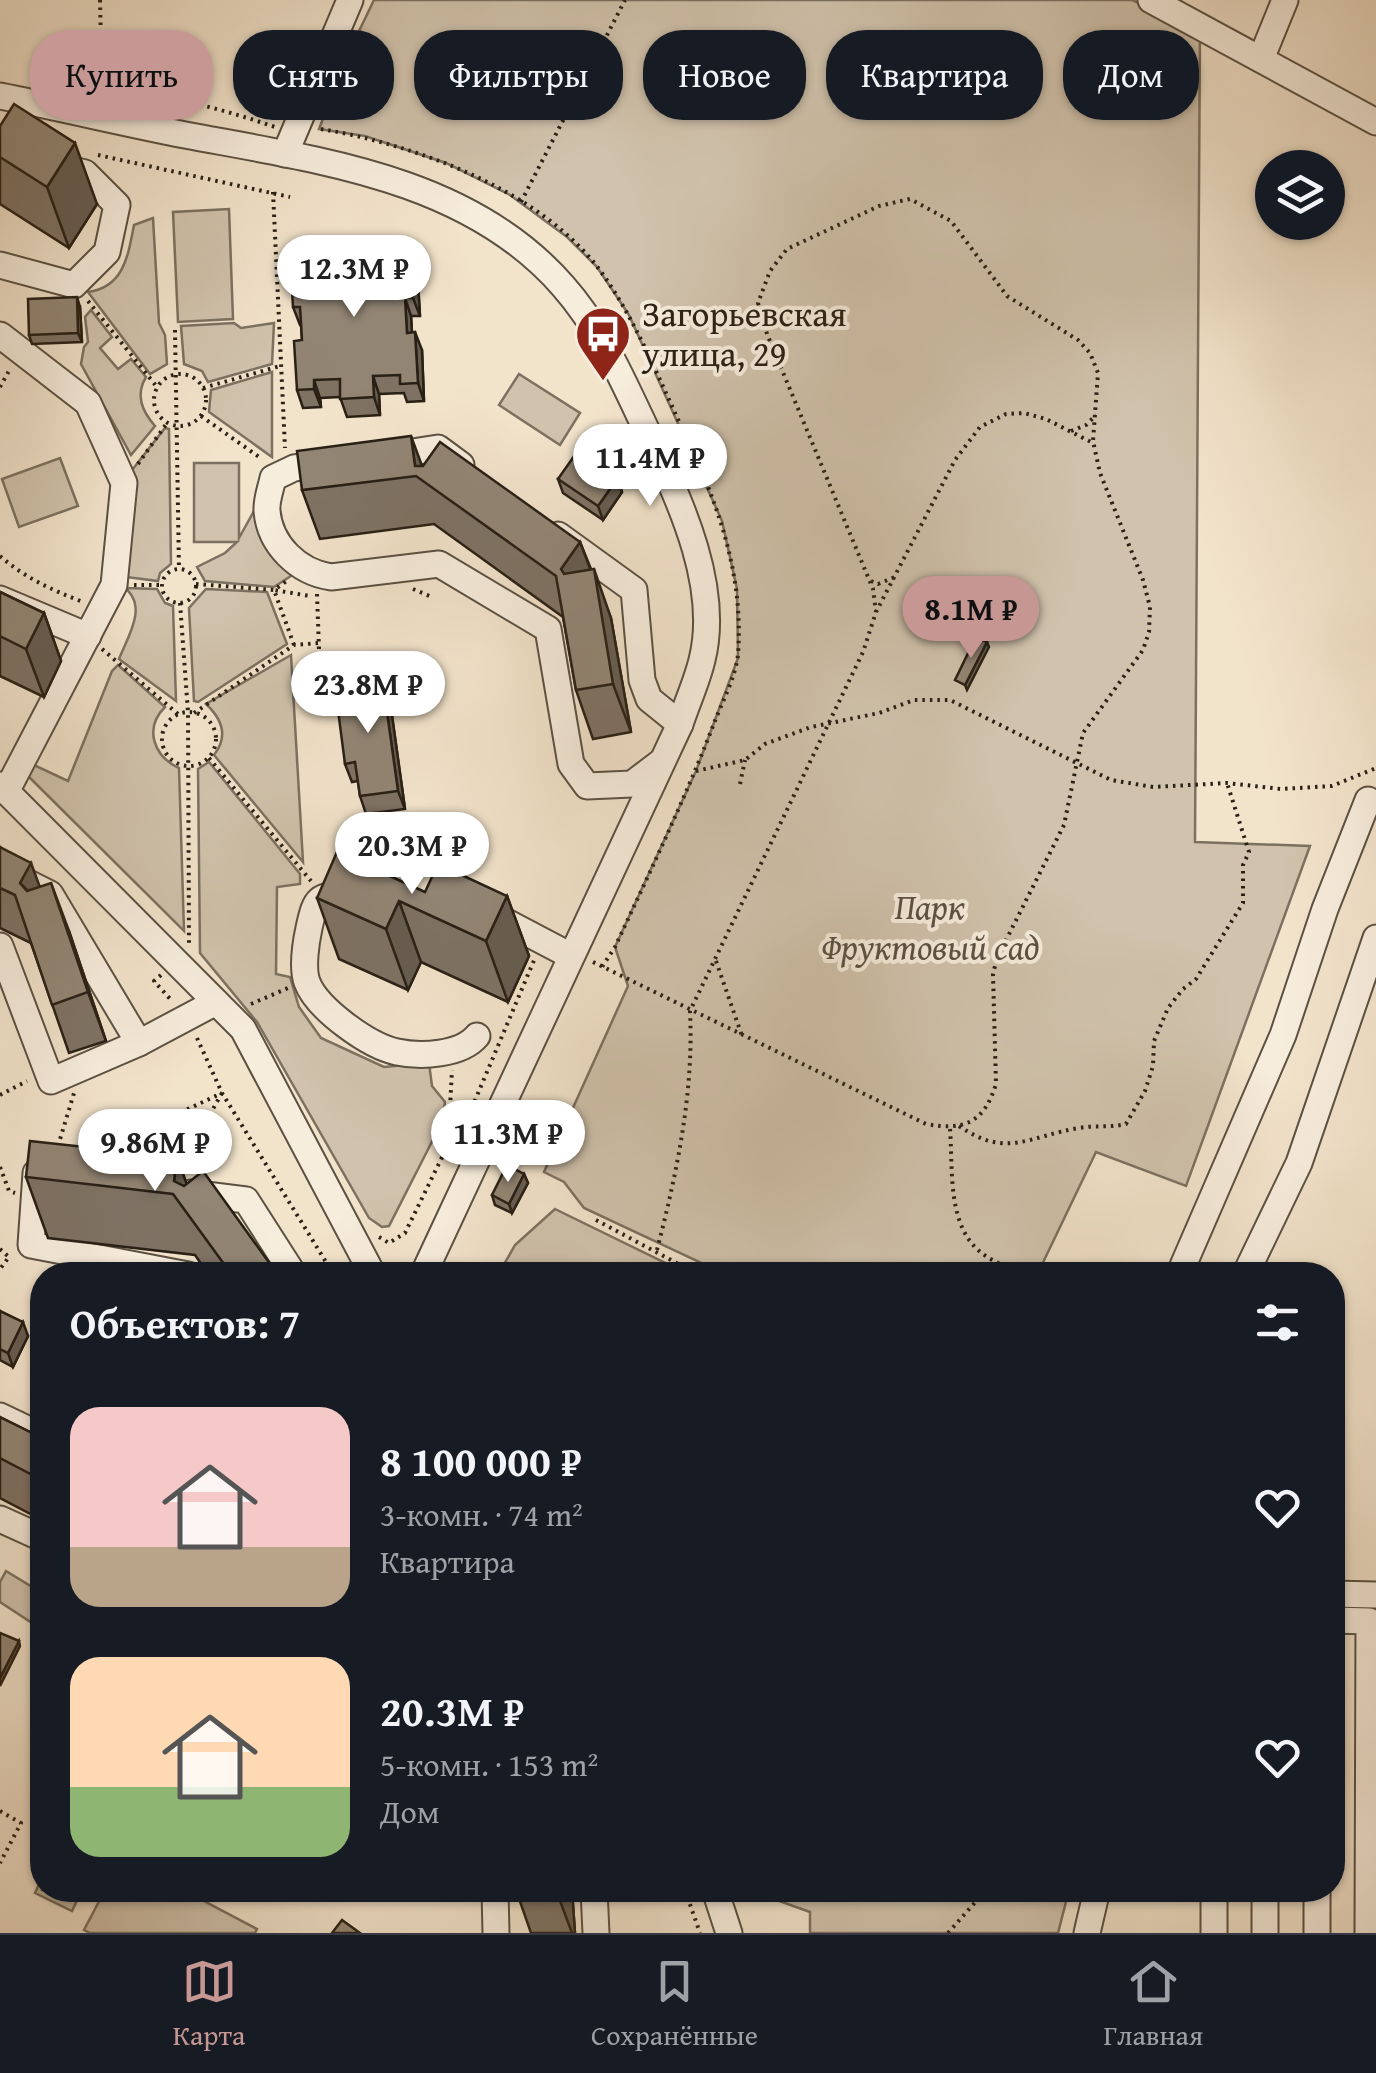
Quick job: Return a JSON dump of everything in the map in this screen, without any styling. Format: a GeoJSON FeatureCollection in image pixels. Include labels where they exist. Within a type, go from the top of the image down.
{"type":"FeatureCollection","features":[{"type":"Feature","properties":{"kind":"street"},"geometry":{"type":"LineString","coordinates":[[289,144],[350,0]]}},
{"type":"Feature","properties":{"kind":"street"},"geometry":{"type":"LineString","coordinates":[[1150,0],[1376,122]]}},
{"type":"Feature","properties":{"kind":"street"},"geometry":{"type":"LineString","coordinates":[[1261,59],[1285,0]]}},
{"type":"Feature","properties":{"kind":"street"},"geometry":{"type":"LineString","coordinates":[[0,96],[30,102]]}},
{"type":"Feature","properties":{"kind":"street"},"geometry":{"type":"LineString","coordinates":[[59,120],[61,168]]}},
{"type":"Feature","properties":{"kind":"street"},"geometry":{"type":"LineString","coordinates":[[139,120],[289,144],[403,182],[505,232],[561,283],[594,324],[657,452],[688,527],[703,584],[703,658],[680,724],[429,1262]]}},
{"type":"Feature","properties":{"kind":"street"},"geometry":{"type":"LineString","coordinates":[[0,152],[85,174],[117,205],[107,252],[74,284],[0,265]]}},
{"type":"Feature","properties":{"kind":"street"},"geometry":{"type":"LineString","coordinates":[[0,336],[88,404],[124,483],[114,585],[3,788],[243,1029],[366,1262]]}},
{"type":"Feature","properties":{"kind":"street"},"geometry":{"type":"LineString","coordinates":[[484,481],[438,448],[284,473],[273,478],[266,510],[280,547],[310,572],[331,578],[439,564],[548,630],[571,764],[587,786],[632,784],[665,758]]}},
{"type":"Feature","properties":{"kind":"street"},"geometry":{"type":"LineString","coordinates":[[544,524],[634,590],[642,680],[649,698],[680,724]]}},
{"type":"Feature","properties":{"kind":"street"},"geometry":{"type":"LineString","coordinates":[[0,599],[88,636]]}},
{"type":"Feature","properties":{"kind":"street"},"geometry":{"type":"LineString","coordinates":[[1185,1262],[1282,1035],[1368,800]]}},
{"type":"Feature","properties":{"kind":"street"},"geometry":{"type":"LineString","coordinates":[[0,869],[50,894],[139,1043]]}},
{"type":"Feature","properties":{"kind":"street"},"geometry":{"type":"LineString","coordinates":[[368,892],[324,896],[314,904],[306,940],[306,980],[323,1006],[352,1029],[396,1052],[453,1050],[469,1046],[477,1036]]}},
{"type":"Feature","properties":{"kind":"street"},"geometry":{"type":"LineString","coordinates":[[472,910],[488,912],[571,956]]}},
{"type":"Feature","properties":{"kind":"street"},"geometry":{"type":"LineString","coordinates":[[1251,1262],[1299,1163],[1376,938]]}},
{"type":"Feature","properties":{"kind":"street"},"geometry":{"type":"LineString","coordinates":[[0,946],[51,1081],[139,1043],[216,1002]]}},
{"type":"Feature","properties":{"kind":"street"},"geometry":{"type":"LineString","coordinates":[[68,1170],[36,1173],[30,1246],[117,1262]]}},
{"type":"Feature","properties":{"kind":"street"},"geometry":{"type":"LineString","coordinates":[[167,1190],[246,1200],[286,1262]]}},
{"type":"Feature","properties":{"kind":"street"},"geometry":{"type":"LineString","coordinates":[[0,1416],[30,1430]]}},
{"type":"Feature","properties":{"kind":"street"},"geometry":{"type":"LineString","coordinates":[[0,1519],[30,1533]]}},
{"type":"Feature","properties":{"kind":"street"},"geometry":{"type":"LineString","coordinates":[[1345,1595],[1376,1596]]}},
{"type":"Feature","properties":{"kind":"street"},"geometry":{"type":"LineString","coordinates":[[1345,1620],[1368,1621],[1368,1933]]}},
{"type":"Feature","properties":{"kind":"street"},"geometry":{"type":"LineString","coordinates":[[495,1902],[496,1933]]}},
{"type":"Feature","properties":{"kind":"street"},"geometry":{"type":"LineString","coordinates":[[595,1902],[596,1933]]}},
{"type":"Feature","properties":{"kind":"street"},"geometry":{"type":"LineString","coordinates":[[719,1902],[729,1933]]}},
{"type":"Feature","properties":{"kind":"street"},"geometry":{"type":"LineString","coordinates":[[1086,1933],[1093,1902]]}},
{"type":"Feature","properties":{"kind":"street"},"geometry":{"type":"LineString","coordinates":[[1214,1902],[1214,1933]]}},
{"type":"Feature","properties":{"kind":"street"},"geometry":{"type":"LineString","coordinates":[[1265,1902],[1266,1933]]}},
{"type":"Feature","properties":{"kind":"street"},"geometry":{"type":"LineString","coordinates":[[1317,1902],[1317,1933]]}},
{"type":"Feature","properties":{"kind":"path"},"geometry":{"type":"LineString","coordinates":[[100,0],[102,88],[132,90],[236,114],[289,144],[319,128],[382,142],[446,163],[521,202],[597,266],[629,315],[722,521],[738,589],[738,658],[696,771],[616,947],[602,967],[926,1124],[950,1128],[978,1116],[991,1101],[996,1084],[997,958],[1064,825],[1083,734],[1143,650],[1149,632],[1150,607],[1100,473],[1094,445],[1098,374],[1090,353],[1078,340],[1007,296],[951,221],[910,199],[892,202],[787,250],[770,270],[758,303],[873,590],[876,612]]}},
{"type":"Feature","properties":{"kind":"path"},"geometry":{"type":"LineString","coordinates":[[521,202],[625,0]]}},
{"type":"Feature","properties":{"kind":"path"},"geometry":{"type":"LineString","coordinates":[[85,152],[290,196]]}},
{"type":"Feature","properties":{"kind":"path"},"geometry":{"type":"LineString","coordinates":[[273,190],[284,473]]}},
{"type":"Feature","properties":{"kind":"path"},"geometry":{"type":"LineString","coordinates":[[74,284],[157,386]]}},
{"type":"Feature","properties":{"kind":"path"},"geometry":{"type":"LineString","coordinates":[[176,330],[178,569]]}},
{"type":"Feature","properties":{"kind":"path"},"geometry":{"type":"LineString","coordinates":[[203,388],[281,366]]}},
{"type":"Feature","properties":{"kind":"path"},"geometry":{"type":"LineString","coordinates":[[176,373],[190,375],[203,388],[206,405],[192,424],[176,426],[157,413],[157,386],[176,373]]}},
{"type":"Feature","properties":{"kind":"path"},"geometry":{"type":"LineString","coordinates":[[657,1250],[688,1100],[690,1011],[864,652],[876,612],[954,460],[980,427],[1006,414],[1024,413],[1046,419],[1094,445]]}},
{"type":"Feature","properties":{"kind":"path"},"geometry":{"type":"LineString","coordinates":[[1071,431],[1096,415]]}},
{"type":"Feature","properties":{"kind":"path"},"geometry":{"type":"LineString","coordinates":[[201,416],[284,473]]}},
{"type":"Feature","properties":{"kind":"path"},"geometry":{"type":"LineString","coordinates":[[124,483],[167,423]]}},
{"type":"Feature","properties":{"kind":"path"},"geometry":{"type":"LineString","coordinates":[[0,556],[15,570],[48,588],[102,608]]}},
{"type":"Feature","properties":{"kind":"path"},"geometry":{"type":"LineString","coordinates":[[178,569],[188,571],[196,584],[193,597],[180,604],[168,600],[162,585],[166,574],[178,569]]}},
{"type":"Feature","properties":{"kind":"path"},"geometry":{"type":"LineString","coordinates":[[191,712],[208,719],[214,728],[215,749],[209,758],[190,766],[179,764],[164,750],[164,729],[178,714],[191,712],[294,645],[319,646],[310,572],[274,590],[196,584]]}},
{"type":"Feature","properties":{"kind":"path"},"geometry":{"type":"LineString","coordinates":[[868,578],[878,584],[897,576]]}},
{"type":"Feature","properties":{"kind":"path"},"geometry":{"type":"LineString","coordinates":[[114,585],[162,585]]}},
{"type":"Feature","properties":{"kind":"path"},"geometry":{"type":"LineString","coordinates":[[274,590],[294,645]]}},
{"type":"Feature","properties":{"kind":"path"},"geometry":{"type":"LineString","coordinates":[[180,604],[191,712],[188,951],[154,981],[187,1017],[222,1093],[326,1262]]}},
{"type":"Feature","properties":{"kind":"path"},"geometry":{"type":"LineString","coordinates":[[88,636],[178,714]]}},
{"type":"Feature","properties":{"kind":"path"},"geometry":{"type":"LineString","coordinates":[[696,771],[745,760],[764,744],[830,722],[879,713],[914,700],[950,700],[1078,764],[1128,784],[1227,784],[1281,789],[1332,786],[1376,768]]}},
{"type":"Feature","properties":{"kind":"path"},"geometry":{"type":"LineString","coordinates":[[209,758],[324,896]]}},
{"type":"Feature","properties":{"kind":"path"},"geometry":{"type":"LineString","coordinates":[[740,784],[745,760]]}},
{"type":"Feature","properties":{"kind":"path"},"geometry":{"type":"LineString","coordinates":[[959,1126],[980,1140],[1004,1144],[1081,1127],[1126,1124],[1145,1091],[1153,1066],[1154,1041],[1168,1008],[1196,979],[1243,903],[1243,865],[1248,852],[1227,784]]}},
{"type":"Feature","properties":{"kind":"path"},"geometry":{"type":"LineString","coordinates":[[375,1235],[389,1243],[406,1234],[448,1145],[468,1117],[543,940]]}},
{"type":"Feature","properties":{"kind":"path"},"geometry":{"type":"LineString","coordinates":[[716,960],[742,1036]]}},
{"type":"Feature","properties":{"kind":"path"},"geometry":{"type":"LineString","coordinates":[[244,1008],[306,980]]}},
{"type":"Feature","properties":{"kind":"path"},"geometry":{"type":"LineString","coordinates":[[448,1145],[453,1050]]}},
{"type":"Feature","properties":{"kind":"path"},"geometry":{"type":"LineString","coordinates":[[68,1170],[81,1068]]}},
{"type":"Feature","properties":{"kind":"path"},"geometry":{"type":"LineString","coordinates":[[0,1095],[47,1070]]}},
{"type":"Feature","properties":{"kind":"path"},"geometry":{"type":"LineString","coordinates":[[68,1170],[222,1093]]}},
{"type":"Feature","properties":{"kind":"path"},"geometry":{"type":"LineString","coordinates":[[167,1190],[222,1093]]}},
{"type":"Feature","properties":{"kind":"path"},"geometry":{"type":"LineString","coordinates":[[950,1128],[956,1211],[968,1239],[997,1262]]}},
{"type":"Feature","properties":{"kind":"path"},"geometry":{"type":"LineString","coordinates":[[0,1190],[10,1191]]}},
{"type":"Feature","properties":{"kind":"path"},"geometry":{"type":"LineString","coordinates":[[596,1220],[677,1262]]}},
{"type":"Feature","properties":{"kind":"path"},"geometry":{"type":"LineString","coordinates":[[0,1249],[9,1257],[0,1269]]}},
{"type":"Feature","properties":{"kind":"path"},"geometry":{"type":"LineString","coordinates":[[0,1811],[21,1823],[0,1863]]}},
{"type":"Feature","properties":{"kind":"path"},"geometry":{"type":"LineString","coordinates":[[690,1902],[700,1933]]}},
{"type":"Feature","properties":{"kind":"path"},"geometry":{"type":"LineString","coordinates":[[948,1933],[975,1902]]}},
{"type":"Feature","properties":{"kind":"green space","name":"Парк Фруктовый сад"},"geometry":{"type":"Polygon","coordinates":[[[374,0],[1132,0],[1200,29],[1195,842],[1310,846],[1186,1186],[1096,1152],[1043,1262],[699,1262],[584,1208],[564,1182],[544,1172],[628,986],[615,947],[696,771],[738,658],[737,589],[722,521],[629,315],[597,267],[567,237],[510,195],[446,163],[365,136],[319,129],[322,120],[394,120],[394,30],[360,30],[374,0]]]}},
{"type":"Feature","properties":{"kind":"green space"},"geometry":{"type":"Polygon","coordinates":[[[229,209],[233,319],[178,322],[173,212],[229,209]]]}},
{"type":"Feature","properties":{"kind":"green space"},"geometry":{"type":"Polygon","coordinates":[[[153,218],[159,323],[165,335],[167,364],[150,374],[88,292],[110,284],[117,277],[134,225],[153,218]]]}},
{"type":"Feature","properties":{"kind":"green space"},"geometry":{"type":"Polygon","coordinates":[[[91,310],[112,337],[100,348],[118,369],[131,359],[146,377],[142,403],[155,426],[131,455],[81,364],[88,342],[85,317],[91,310]]]}},
{"type":"Feature","properties":{"kind":"green space"},"geometry":{"type":"Polygon","coordinates":[[[234,323],[241,328],[274,323],[272,364],[208,382],[202,371],[184,364],[181,326],[234,323]]]}},
{"type":"Feature","properties":{"kind":"green space"},"geometry":{"type":"Polygon","coordinates":[[[272,372],[272,457],[209,412],[211,390],[272,372]]]}},
{"type":"Feature","properties":{"kind":"green space"},"geometry":{"type":"Polygon","coordinates":[[[519,374],[580,413],[560,445],[499,405],[519,374]]]}},
{"type":"Feature","properties":{"kind":"green space"},"geometry":{"type":"Polygon","coordinates":[[[165,428],[169,429],[171,564],[160,573],[158,581],[126,577],[122,483],[165,428]]]}},
{"type":"Feature","properties":{"kind":"green space"},"geometry":{"type":"Polygon","coordinates":[[[60,458],[78,506],[19,527],[2,479],[60,458]]]}},
{"type":"Feature","properties":{"kind":"green space"},"geometry":{"type":"Polygon","coordinates":[[[194,463],[239,463],[239,538],[254,511],[266,547],[294,574],[274,587],[205,581],[197,567],[237,542],[194,542],[194,463]]]}},
{"type":"Feature","properties":{"kind":"green space"},"geometry":{"type":"Polygon","coordinates":[[[125,588],[157,589],[165,603],[173,606],[176,701],[119,659],[136,613],[132,596],[125,588]]]}},
{"type":"Feature","properties":{"kind":"green space"},"geometry":{"type":"Polygon","coordinates":[[[206,589],[267,592],[287,644],[198,702],[194,701],[189,608],[206,589]]]}},
{"type":"Feature","properties":{"kind":"green space"},"geometry":{"type":"Polygon","coordinates":[[[291,655],[303,862],[214,755],[222,728],[206,704],[291,655]]]}},
{"type":"Feature","properties":{"kind":"green space"},"geometry":{"type":"Polygon","coordinates":[[[118,665],[165,707],[153,732],[163,756],[179,768],[184,931],[26,774],[32,764],[68,781],[112,671],[118,665]]]}},
{"type":"Feature","properties":{"kind":"green space"},"geometry":{"type":"Polygon","coordinates":[[[209,762],[300,874],[300,884],[277,887],[276,974],[290,977],[299,1007],[321,1038],[384,1067],[429,1063],[432,1086],[445,1102],[443,1120],[389,1226],[382,1227],[369,1218],[257,1022],[200,953],[198,769],[209,762]]]}},
{"type":"Feature","properties":{"kind":"green space"},"geometry":{"type":"Polygon","coordinates":[[[555,1209],[663,1262],[505,1262],[515,1245],[555,1209]]]}},
{"type":"Feature","properties":{"kind":"green space"},"geometry":{"type":"Polygon","coordinates":[[[6,1571],[30,1586],[30,1622],[0,1602],[0,1582],[6,1571]]]}},
{"type":"Feature","properties":{"kind":"green space"},"geometry":{"type":"Polygon","coordinates":[[[54,1902],[76,1902],[72,1911],[54,1902]]]}},
{"type":"Feature","properties":{"kind":"green space"},"geometry":{"type":"Polygon","coordinates":[[[99,1902],[206,1902],[257,1929],[255,1933],[84,1930],[99,1902]]]}},
{"type":"Feature","properties":{"kind":"green space"},"geometry":{"type":"Polygon","coordinates":[[[782,1902],[1066,1902],[1058,1933],[810,1933],[810,1912],[782,1902]]]}},
{"type":"Feature","properties":{"kind":"building"},"geometry":{"type":"Polygon","coordinates":[[[14,104],[30,114],[30,120],[39,120],[75,143],[47,187],[0,157],[0,126],[14,104]]]}},
{"type":"Feature","properties":{"kind":"building"},"geometry":{"type":"Polygon","coordinates":[[[366,243],[367,260],[393,258],[393,251],[411,250],[413,298],[405,298],[407,333],[415,332],[418,383],[400,384],[400,375],[373,376],[374,397],[340,399],[340,379],[314,380],[314,389],[297,390],[294,341],[302,340],[300,307],[293,307],[290,256],[307,255],[308,262],[333,261],[332,245],[366,243]]]}},
{"type":"Feature","properties":{"kind":"building"},"geometry":{"type":"Polygon","coordinates":[[[77,297],[78,333],[29,335],[28,299],[77,297]]]}},
{"type":"Feature","properties":{"kind":"building"},"geometry":{"type":"Polygon","coordinates":[[[411,436],[415,466],[423,466],[440,442],[580,542],[561,569],[564,574],[594,569],[613,684],[576,690],[556,576],[416,476],[302,490],[297,451],[411,436]]]}},
{"type":"Feature","properties":{"kind":"building"},"geometry":{"type":"Polygon","coordinates":[[[577,452],[617,479],[598,506],[558,479],[577,452]]]}},
{"type":"Feature","properties":{"kind":"building"},"geometry":{"type":"Polygon","coordinates":[[[0,592],[44,613],[26,649],[0,636],[0,592]]]}},
{"type":"Feature","properties":{"kind":"building"},"geometry":{"type":"Polygon","coordinates":[[[976,637],[987,642],[965,685],[955,680],[976,637]]]}},
{"type":"Feature","properties":{"kind":"building"},"geometry":{"type":"Polygon","coordinates":[[[382,676],[398,791],[360,796],[355,762],[345,764],[338,710],[347,709],[343,681],[382,676]]]}},
{"type":"Feature","properties":{"kind":"building"},"geometry":{"type":"Polygon","coordinates":[[[0,847],[31,863],[20,883],[27,891],[51,883],[88,992],[52,1005],[15,895],[0,888],[0,847]]]}},
{"type":"Feature","properties":{"kind":"building"},"geometry":{"type":"Polygon","coordinates":[[[337,852],[425,892],[438,864],[507,896],[486,941],[399,901],[386,929],[317,898],[337,852]]]}},
{"type":"Feature","properties":{"kind":"building"},"geometry":{"type":"Polygon","coordinates":[[[30,1141],[177,1157],[174,1181],[184,1186],[203,1171],[269,1262],[223,1262],[173,1194],[26,1177],[30,1141]]]}},
{"type":"Feature","properties":{"kind":"building"},"geometry":{"type":"Polygon","coordinates":[[[507,1165],[524,1174],[509,1204],[492,1195],[507,1165]]]}},
{"type":"Feature","properties":{"kind":"building"},"geometry":{"type":"Polygon","coordinates":[[[0,1311],[23,1322],[8,1353],[0,1349],[0,1311]]]}},
{"type":"Feature","properties":{"kind":"building"},"geometry":{"type":"Polygon","coordinates":[[[0,1417],[30,1432],[30,1474],[0,1458],[0,1417]]]}},
{"type":"Feature","properties":{"kind":"building"},"geometry":{"type":"Polygon","coordinates":[[[0,1633],[19,1641],[0,1678],[0,1633]]]}},
{"type":"Feature","properties":{"kind":"building"},"geometry":{"type":"Polygon","coordinates":[[[342,1920],[360,1933],[332,1933],[342,1920]]]}},
{"type":"Feature","properties":{"kind":"place","name":"Загорьевская улица, 29"},"geometry":{"type":"Point","coordinates":[603,383]}}]}
